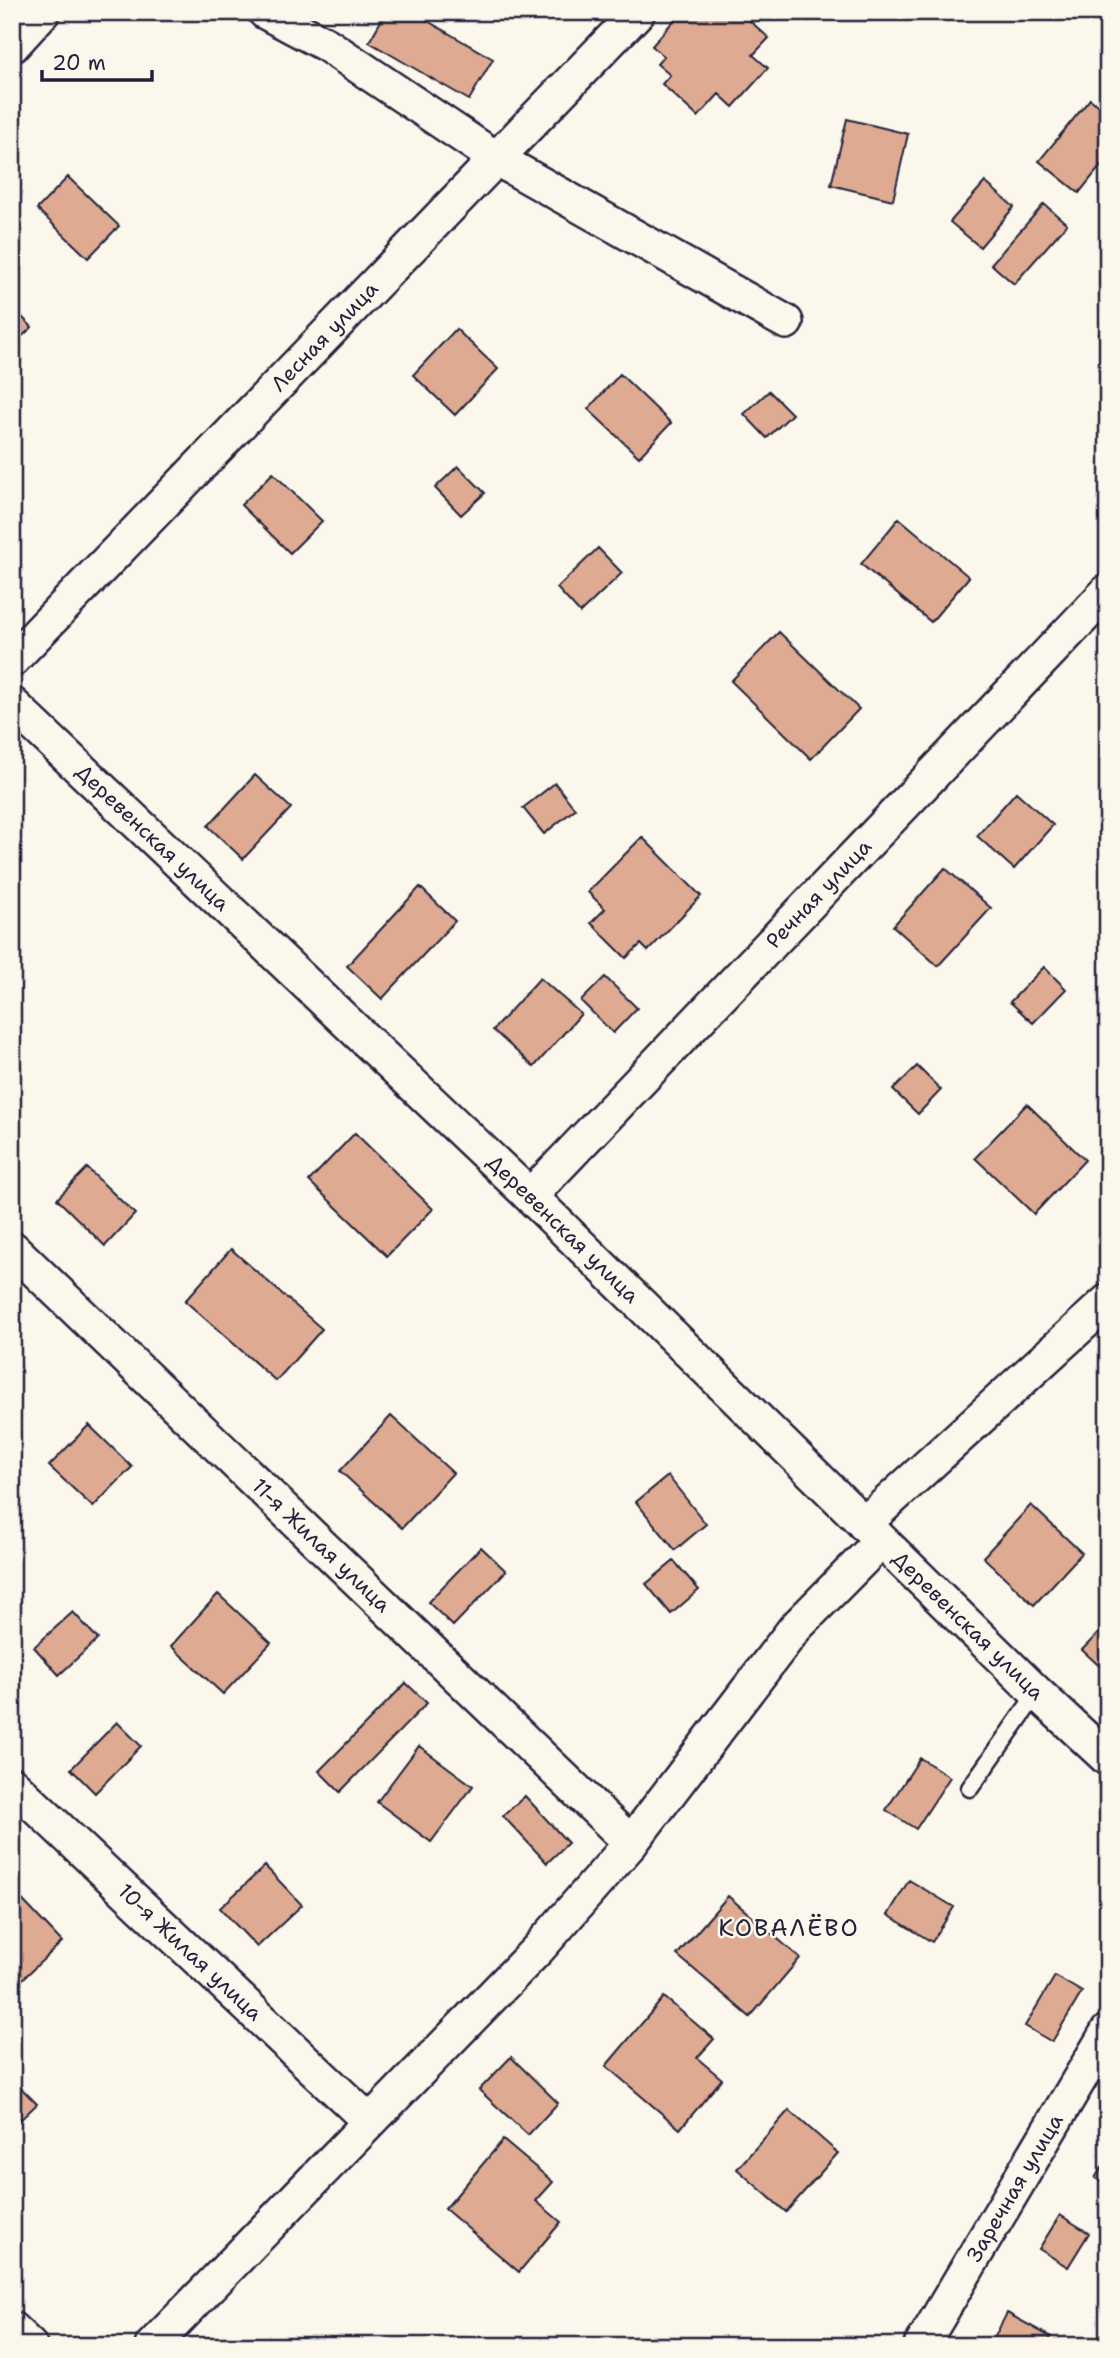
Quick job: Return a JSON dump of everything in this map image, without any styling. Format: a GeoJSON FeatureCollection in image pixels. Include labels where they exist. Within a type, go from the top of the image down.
{"type":"FeatureCollection","features":[{"type":"Feature","properties":{"kind":"street"},"geometry":{"type":"LineString","coordinates":[[12,46],[43,12]]}},
{"type":"Feature","properties":{"kind":"street"},"geometry":{"type":"LineString","coordinates":[[265,12],[327,45],[497,159],[786,322]]}},
{"type":"Feature","properties":{"kind":"street","name":"Лесная улица"},"geometry":{"type":"LineString","coordinates":[[12,660],[638,12]]}},
{"type":"Feature","properties":{"kind":"street","name":"Речная улица"},"geometry":{"type":"LineString","coordinates":[[530,1196],[1108,591]]}},
{"type":"Feature","properties":{"kind":"street","name":"Деревенская улица"},"geometry":{"type":"LineString","coordinates":[[12,704],[530,1196],[1037,1693],[1108,1759]]}},
{"type":"Feature","properties":{"kind":"street","name":"11-я Жилая улица"},"geometry":{"type":"LineString","coordinates":[[12,1248],[631,1843]]}},
{"type":"Feature","properties":{"kind":"street"},"geometry":{"type":"LineString","coordinates":[[152,2346],[538,1949],[631,1843],[872,1532],[1108,1301]]}},
{"type":"Feature","properties":{"kind":"street","name":"10-я Жилая улица"},"geometry":{"type":"LineString","coordinates":[[12,1784],[369,2121]]}},
{"type":"Feature","properties":{"kind":"street","name":"Заречная улица"},"geometry":{"type":"LineString","coordinates":[[921,2346],[1108,2031]]}},
{"type":"Feature","properties":{"kind":"street"},"geometry":{"type":"LineString","coordinates":[[12,2329],[30,2346]]}},
{"type":"Feature","properties":{"kind":"lane"},"geometry":{"type":"LineString","coordinates":[[970,1788],[1037,1693]]}},
{"type":"Feature","properties":{"kind":"building"},"geometry":{"type":"Polygon","coordinates":[[[386,12],[412,12],[493,59],[469,100],[369,42],[386,12]]]}},
{"type":"Feature","properties":{"kind":"building"},"geometry":{"type":"Polygon","coordinates":[[[681,12],[725,12],[727,15],[729,12],[740,12],[769,38],[753,55],[768,68],[733,107],[719,94],[698,117],[662,84],[670,75],[657,64],[664,56],[652,46],[681,12]]]}},
{"type":"Feature","properties":{"kind":"building"},"geometry":{"type":"Polygon","coordinates":[[[1090,99],[1108,113],[1108,157],[1079,193],[1039,161],[1090,99]]]}},
{"type":"Feature","properties":{"kind":"building"},"geometry":{"type":"Polygon","coordinates":[[[847,119],[908,134],[893,200],[831,185],[847,119]]]}},
{"type":"Feature","properties":{"kind":"building"},"geometry":{"type":"Polygon","coordinates":[[[68,177],[119,226],[88,258],[37,209],[68,177]]]}},
{"type":"Feature","properties":{"kind":"building"},"geometry":{"type":"Polygon","coordinates":[[[985,182],[1014,207],[980,247],[950,222],[985,182]]]}},
{"type":"Feature","properties":{"kind":"building"},"geometry":{"type":"Polygon","coordinates":[[[1044,204],[1067,224],[1014,284],[991,264],[1044,204]]]}},
{"type":"Feature","properties":{"kind":"building"},"geometry":{"type":"Polygon","coordinates":[[[12,307],[32,327],[12,346],[12,307]]]}},
{"type":"Feature","properties":{"kind":"building"},"geometry":{"type":"Polygon","coordinates":[[[1108,325],[1108,344],[1098,335],[1108,325]]]}},
{"type":"Feature","properties":{"kind":"building"},"geometry":{"type":"Polygon","coordinates":[[[456,329],[498,369],[455,415],[413,375],[456,329]]]}},
{"type":"Feature","properties":{"kind":"building"},"geometry":{"type":"Polygon","coordinates":[[[620,374],[671,423],[639,457],[588,409],[620,374]]]}},
{"type":"Feature","properties":{"kind":"building"},"geometry":{"type":"Polygon","coordinates":[[[769,391],[792,414],[767,438],[744,414],[769,391]]]}},
{"type":"Feature","properties":{"kind":"building"},"geometry":{"type":"Polygon","coordinates":[[[458,466],[485,493],[461,515],[435,488],[458,466]]]}},
{"type":"Feature","properties":{"kind":"building"},"geometry":{"type":"Polygon","coordinates":[[[273,473],[322,521],[290,553],[241,505],[273,473]]]}},
{"type":"Feature","properties":{"kind":"building"},"geometry":{"type":"Polygon","coordinates":[[[899,518],[969,577],[931,622],[861,564],[899,518]]]}},
{"type":"Feature","properties":{"kind":"building"},"geometry":{"type":"Polygon","coordinates":[[[598,548],[622,573],[580,613],[557,588],[598,548]]]}},
{"type":"Feature","properties":{"kind":"building"},"geometry":{"type":"Polygon","coordinates":[[[779,632],[859,709],[811,759],[731,681],[779,632]]]}},
{"type":"Feature","properties":{"kind":"building"},"geometry":{"type":"Polygon","coordinates":[[[255,775],[291,808],[243,859],[208,826],[255,775]]]}},
{"type":"Feature","properties":{"kind":"building"},"geometry":{"type":"Polygon","coordinates":[[[555,783],[575,809],[544,834],[523,808],[555,783]]]}},
{"type":"Feature","properties":{"kind":"building"},"geometry":{"type":"Polygon","coordinates":[[[1016,792],[1053,825],[1014,869],[977,836],[1016,792]]]}},
{"type":"Feature","properties":{"kind":"building"},"geometry":{"type":"Polygon","coordinates":[[[642,837],[701,896],[648,951],[641,944],[626,958],[591,923],[605,909],[588,892],[642,837]]]}},
{"type":"Feature","properties":{"kind":"building"},"geometry":{"type":"Polygon","coordinates":[[[945,868],[991,908],[938,966],[893,926],[945,868]]]}},
{"type":"Feature","properties":{"kind":"building"},"geometry":{"type":"Polygon","coordinates":[[[420,887],[455,921],[382,999],[347,966],[420,887]]]}},
{"type":"Feature","properties":{"kind":"building"},"geometry":{"type":"Polygon","coordinates":[[[1044,967],[1066,989],[1033,1023],[1010,1002],[1044,967]]]}},
{"type":"Feature","properties":{"kind":"building"},"geometry":{"type":"Polygon","coordinates":[[[605,977],[637,1008],[613,1033],[581,1001],[605,977]]]}},
{"type":"Feature","properties":{"kind":"building"},"geometry":{"type":"Polygon","coordinates":[[[540,978],[581,1014],[534,1067],[493,1030],[540,978]]]}},
{"type":"Feature","properties":{"kind":"building"},"geometry":{"type":"Polygon","coordinates":[[[917,1066],[941,1090],[918,1114],[893,1090],[917,1066]]]}},
{"type":"Feature","properties":{"kind":"building"},"geometry":{"type":"Polygon","coordinates":[[[1027,1104],[1085,1160],[1034,1214],[975,1158],[1027,1104]]]}},
{"type":"Feature","properties":{"kind":"building"},"geometry":{"type":"Polygon","coordinates":[[[355,1133],[433,1209],[387,1256],[309,1181],[355,1133]]]}},
{"type":"Feature","properties":{"kind":"building"},"geometry":{"type":"Polygon","coordinates":[[[87,1168],[135,1214],[105,1246],[57,1199],[87,1168]]]}},
{"type":"Feature","properties":{"kind":"building"},"geometry":{"type":"Polygon","coordinates":[[[231,1249],[322,1329],[276,1381],[185,1301],[231,1249]]]}},
{"type":"Feature","properties":{"kind":"building"},"geometry":{"type":"Polygon","coordinates":[[[391,1416],[453,1473],[402,1528],[340,1471],[391,1416]]]}},
{"type":"Feature","properties":{"kind":"building"},"geometry":{"type":"Polygon","coordinates":[[[89,1425],[132,1467],[93,1507],[49,1466],[89,1425]]]}},
{"type":"Feature","properties":{"kind":"building"},"geometry":{"type":"Polygon","coordinates":[[[668,1476],[706,1524],[675,1550],[636,1502],[668,1476]]]}},
{"type":"Feature","properties":{"kind":"building"},"geometry":{"type":"Polygon","coordinates":[[[1031,1505],[1082,1553],[1034,1605],[983,1557],[1031,1505]]]}},
{"type":"Feature","properties":{"kind":"building"},"geometry":{"type":"Polygon","coordinates":[[[481,1547],[506,1571],[453,1626],[428,1602],[481,1547]]]}},
{"type":"Feature","properties":{"kind":"building"},"geometry":{"type":"Polygon","coordinates":[[[674,1561],[699,1590],[671,1614],[646,1584],[674,1561]]]}},
{"type":"Feature","properties":{"kind":"building"},"geometry":{"type":"Polygon","coordinates":[[[218,1594],[271,1643],[223,1694],[171,1646],[218,1594]]]}},
{"type":"Feature","properties":{"kind":"building"},"geometry":{"type":"Polygon","coordinates":[[[73,1612],[98,1639],[59,1675],[34,1647],[73,1612]]]}},
{"type":"Feature","properties":{"kind":"building"},"geometry":{"type":"Polygon","coordinates":[[[1108,1623],[1108,1674],[1082,1650],[1108,1623]]]}},
{"type":"Feature","properties":{"kind":"building"},"geometry":{"type":"Polygon","coordinates":[[[406,1683],[427,1703],[340,1792],[319,1771],[406,1683]]]}},
{"type":"Feature","properties":{"kind":"building"},"geometry":{"type":"Polygon","coordinates":[[[117,1722],[141,1746],[95,1793],[71,1769],[117,1722]]]}},
{"type":"Feature","properties":{"kind":"building"},"geometry":{"type":"Polygon","coordinates":[[[419,1746],[473,1786],[431,1842],[377,1802],[419,1746]]]}},
{"type":"Feature","properties":{"kind":"building"},"geometry":{"type":"Polygon","coordinates":[[[920,1758],[950,1777],[916,1829],[886,1810],[920,1758]]]}},
{"type":"Feature","properties":{"kind":"building"},"geometry":{"type":"Polygon","coordinates":[[[525,1796],[568,1843],[547,1863],[503,1816],[525,1796]]]}},
{"type":"Feature","properties":{"kind":"building"},"geometry":{"type":"Polygon","coordinates":[[[265,1866],[302,1905],[257,1947],[220,1908],[265,1866]]]}},
{"type":"Feature","properties":{"kind":"building"},"geometry":{"type":"Polygon","coordinates":[[[909,1880],[954,1907],[932,1942],[888,1915],[909,1880]]]}},
{"type":"Feature","properties":{"kind":"building"},"geometry":{"type":"Polygon","coordinates":[[[12,1889],[62,1942],[12,1989],[12,1889]]]}},
{"type":"Feature","properties":{"kind":"building"},"geometry":{"type":"Polygon","coordinates":[[[728,1896],[800,1958],[750,2017],[677,1955],[728,1896]]]}},
{"type":"Feature","properties":{"kind":"building"},"geometry":{"type":"Polygon","coordinates":[[[1055,1976],[1082,1992],[1052,2042],[1025,2026],[1055,1976]]]}},
{"type":"Feature","properties":{"kind":"building"},"geometry":{"type":"Polygon","coordinates":[[[664,1997],[714,2039],[697,2058],[722,2079],[680,2129],[606,2066],[664,1997]]]}},
{"type":"Feature","properties":{"kind":"building"},"geometry":{"type":"Polygon","coordinates":[[[511,2057],[558,2103],[528,2135],[479,2090],[511,2057]]]}},
{"type":"Feature","properties":{"kind":"building"},"geometry":{"type":"Polygon","coordinates":[[[12,2079],[37,2104],[12,2128],[12,2079]]]}},
{"type":"Feature","properties":{"kind":"building"},"geometry":{"type":"Polygon","coordinates":[[[789,2110],[838,2153],[786,2212],[737,2169],[789,2110]]]}},
{"type":"Feature","properties":{"kind":"building"},"geometry":{"type":"Polygon","coordinates":[[[503,2140],[553,2182],[536,2201],[561,2222],[519,2272],[445,2209],[503,2140]]]}},
{"type":"Feature","properties":{"kind":"building"},"geometry":{"type":"Polygon","coordinates":[[[1108,2158],[1108,2186],[1095,2178],[1108,2158]]]}},
{"type":"Feature","properties":{"kind":"building"},"geometry":{"type":"Polygon","coordinates":[[[1060,2215],[1089,2233],[1068,2267],[1039,2249],[1060,2215]]]}},
{"type":"Feature","properties":{"kind":"building"},"geometry":{"type":"Polygon","coordinates":[[[1007,2313],[1051,2337],[1046,2346],[1004,2346],[993,2340],[1007,2313]]]}},
{"type":"Feature","properties":{"kind":"district","name":"КОВАЛЁВО"},"geometry":{"type":"Point","coordinates":[789,1928]}}]}
